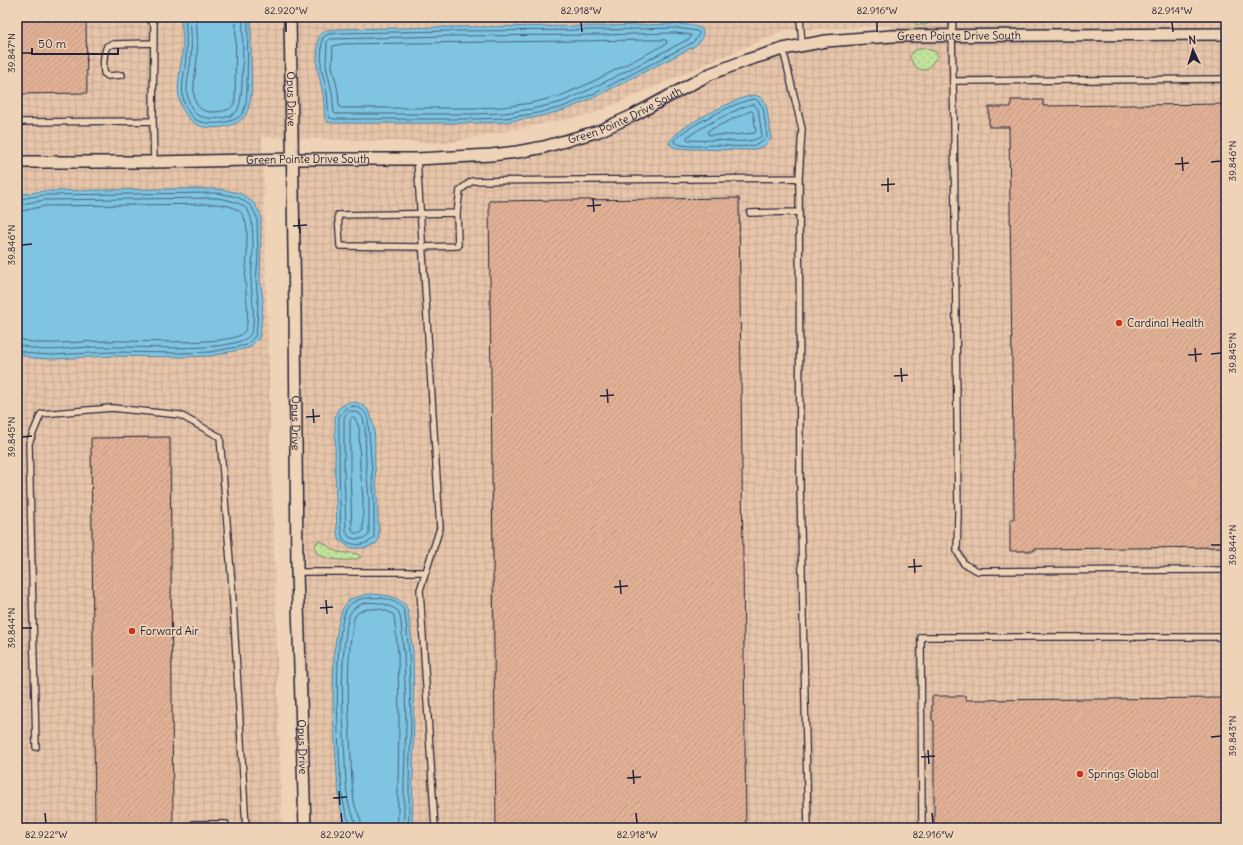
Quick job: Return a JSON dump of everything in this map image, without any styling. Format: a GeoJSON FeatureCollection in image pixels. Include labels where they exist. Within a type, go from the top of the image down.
{"type":"FeatureCollection","features":[{"type":"Feature","properties":{"kind":"street","name":"Opus Drive"},"geometry":{"type":"LineString","coordinates":[[290,17],[295,317],[297,572],[305,828]]}},
{"type":"Feature","properties":{"kind":"street","name":"Green Pointe Drive South"},"geometry":{"type":"LineString","coordinates":[[17,162],[417,159],[452,158],[517,152],[544,147],[599,131],[634,115],[710,74],[747,60],[783,49],[826,41],[873,37],[1226,34]]}},
{"type":"Feature","properties":{"kind":"lane"},"geometry":{"type":"LineString","coordinates":[[147,17],[154,24],[154,162]]}},
{"type":"Feature","properties":{"kind":"lane"},"geometry":{"type":"LineString","coordinates":[[800,17],[802,46]]}},
{"type":"Feature","properties":{"kind":"lane"},"geometry":{"type":"LineString","coordinates":[[953,17],[957,551],[964,564],[978,571],[1226,570]]}},
{"type":"Feature","properties":{"kind":"lane"},"geometry":{"type":"LineString","coordinates":[[122,75],[108,76],[104,73],[104,52],[107,46],[114,44],[154,43]]}},
{"type":"Feature","properties":{"kind":"lane"},"geometry":{"type":"LineString","coordinates":[[783,49],[802,129],[799,178],[800,486],[808,828]]}},
{"type":"Feature","properties":{"kind":"lane"},"geometry":{"type":"LineString","coordinates":[[953,81],[1226,79]]}},
{"type":"Feature","properties":{"kind":"lane"},"geometry":{"type":"LineString","coordinates":[[17,122],[153,121]]}},
{"type":"Feature","properties":{"kind":"lane"},"geometry":{"type":"LineString","coordinates":[[417,159],[440,528],[420,590],[435,828]]}},
{"type":"Feature","properties":{"kind":"lane"},"geometry":{"type":"LineString","coordinates":[[457,213],[338,215],[340,246],[458,246],[457,213],[460,190],[472,181],[799,178]]}},
{"type":"Feature","properties":{"kind":"lane"},"geometry":{"type":"LineString","coordinates":[[750,213],[800,212]]}},
{"type":"Feature","properties":{"kind":"lane"},"geometry":{"type":"LineString","coordinates":[[36,747],[29,443],[41,414],[112,408],[180,415],[220,437],[232,585],[246,828]]}},
{"type":"Feature","properties":{"kind":"lane"},"geometry":{"type":"LineString","coordinates":[[297,572],[426,572]]}},
{"type":"Feature","properties":{"kind":"lane"},"geometry":{"type":"LineString","coordinates":[[922,828],[921,637],[1226,637]]}},
{"type":"Feature","properties":{"kind":"lane"},"geometry":{"type":"LineString","coordinates":[[194,828],[194,824],[226,824],[226,828]]}},
{"type":"Feature","properties":{"kind":"shaded area"},"geometry":{"type":"Polygon","coordinates":[[[17,17],[1226,17],[1226,828],[305,828],[293,159],[437,159],[572,139],[710,74],[783,49],[892,36],[891,26],[784,30],[592,114],[447,143],[262,137],[282,828],[17,828],[17,17]]]}},
{"type":"Feature","properties":{"kind":"green space"},"geometry":{"type":"Polygon","coordinates":[[[909,17],[935,17],[930,23],[921,25],[913,22],[909,17]]]}},
{"type":"Feature","properties":{"kind":"green space"},"geometry":{"type":"Polygon","coordinates":[[[924,48],[936,52],[938,56],[927,69],[921,70],[912,62],[910,56],[915,50],[924,48]]]}},
{"type":"Feature","properties":{"kind":"green space"},"geometry":{"type":"Polygon","coordinates":[[[319,541],[336,551],[342,553],[354,553],[361,557],[352,560],[327,558],[316,551],[316,543],[319,541]]]}},
{"type":"Feature","properties":{"kind":"water"},"geometry":{"type":"Polygon","coordinates":[[[181,17],[251,17],[251,95],[249,108],[243,118],[238,122],[215,128],[204,127],[192,121],[183,111],[178,91],[183,47],[181,17]]]}},
{"type":"Feature","properties":{"kind":"water"},"geometry":{"type":"Polygon","coordinates":[[[690,25],[700,28],[703,30],[701,39],[695,46],[595,97],[565,110],[533,118],[505,122],[334,123],[327,122],[325,118],[323,94],[317,67],[318,40],[320,34],[327,30],[690,25]]]}},
{"type":"Feature","properties":{"kind":"water"},"geometry":{"type":"Polygon","coordinates":[[[753,95],[763,99],[767,109],[771,139],[763,147],[750,150],[689,149],[676,148],[669,144],[681,130],[692,123],[733,102],[753,95]]]}},
{"type":"Feature","properties":{"kind":"water"},"geometry":{"type":"Polygon","coordinates":[[[218,189],[240,193],[254,203],[261,215],[260,279],[263,300],[259,338],[249,348],[210,356],[112,356],[53,359],[32,358],[17,353],[17,197],[24,194],[44,191],[218,189]]]}},
{"type":"Feature","properties":{"kind":"water"},"geometry":{"type":"Polygon","coordinates":[[[348,402],[356,402],[364,406],[368,411],[374,426],[379,531],[377,543],[365,548],[351,548],[340,541],[337,533],[335,416],[338,409],[348,402]]]}},
{"type":"Feature","properties":{"kind":"water"},"geometry":{"type":"Polygon","coordinates":[[[368,594],[386,595],[398,599],[406,607],[409,617],[413,650],[414,682],[413,810],[411,828],[348,828],[340,806],[333,711],[334,652],[339,620],[343,608],[350,599],[368,594]]]}},
{"type":"Feature","properties":{"kind":"building"},"geometry":{"type":"Polygon","coordinates":[[[17,17],[86,17],[87,93],[17,94],[17,17]]]}},
{"type":"Feature","properties":{"kind":"building","name":"Cardinal Health"},"geometry":{"type":"Polygon","coordinates":[[[1011,100],[1043,100],[1043,106],[1226,104],[1226,547],[1034,549],[1034,551],[1010,551],[1010,519],[1014,519],[1009,127],[989,127],[989,107],[1011,107],[1011,100]]]}},
{"type":"Feature","properties":{"kind":"building"},"geometry":{"type":"Polygon","coordinates":[[[739,198],[746,828],[496,828],[489,201],[739,198]]]}},
{"type":"Feature","properties":{"kind":"building","name":"Forward Air"},"geometry":{"type":"Polygon","coordinates":[[[170,437],[173,824],[95,824],[91,438],[170,437]]]}},
{"type":"Feature","properties":{"kind":"building","name":"Springs Global"},"geometry":{"type":"Polygon","coordinates":[[[932,696],[966,696],[966,700],[1226,698],[1226,828],[934,828],[934,721],[932,720],[932,696]]]}},
{"type":"Feature","properties":{"kind":"place","name":"Cardinal Health"},"geometry":{"type":"Point","coordinates":[1119,323]}},
{"type":"Feature","properties":{"kind":"place","name":"Forward Air"},"geometry":{"type":"Point","coordinates":[132,631]}},
{"type":"Feature","properties":{"kind":"place","name":"Springs Global"},"geometry":{"type":"Point","coordinates":[1080,774]}}]}
